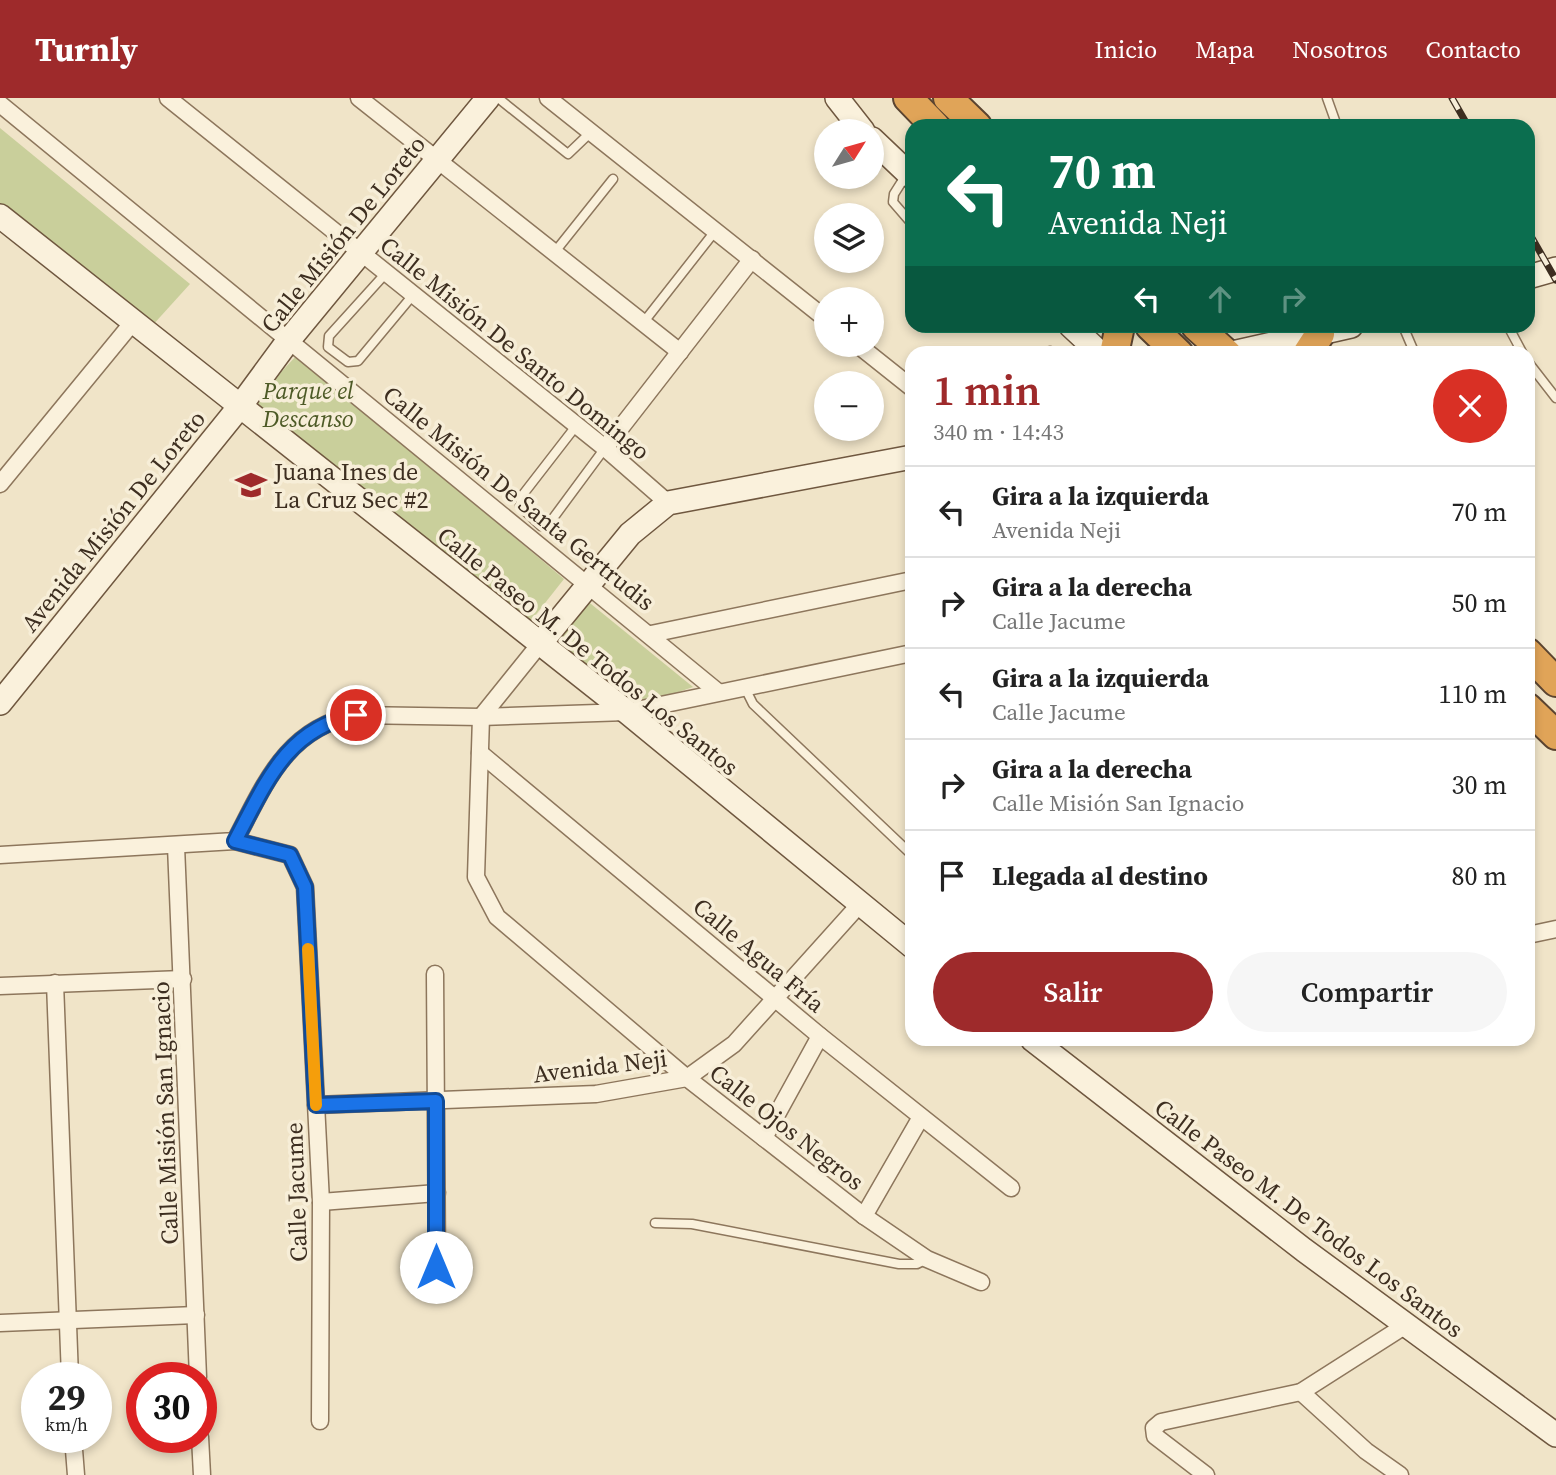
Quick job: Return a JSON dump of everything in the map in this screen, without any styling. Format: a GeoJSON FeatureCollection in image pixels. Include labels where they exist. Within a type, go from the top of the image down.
{"type":"FeatureCollection","features":[{"type":"Feature","properties":{"kind":"highway"},"geometry":{"type":"LineString","coordinates":[[908,98],[928,119]]}},
{"type":"Feature","properties":{"kind":"highway"},"geometry":{"type":"LineString","coordinates":[[948,98],[970,119]]}},
{"type":"Feature","properties":{"kind":"highway"},"geometry":{"type":"LineString","coordinates":[[1157,333],[1171,346]]}},
{"type":"Feature","properties":{"kind":"highway"},"geometry":{"type":"LineString","coordinates":[[1204,333],[1218,346]]}},
{"type":"Feature","properties":{"kind":"highway"},"geometry":{"type":"LineString","coordinates":[[1535,660],[1556,682]]}},
{"type":"Feature","properties":{"kind":"highway"},"geometry":{"type":"LineString","coordinates":[[1535,715],[1556,735]]}},
{"type":"Feature","properties":{"kind":"main road","name":"Calle Misión De Loreto"},"geometry":{"type":"LineString","coordinates":[[241,405],[288,341],[488,98]]}},
{"type":"Feature","properties":{"kind":"main road"},"geometry":{"type":"LineString","coordinates":[[837,98],[854,119]]}},
{"type":"Feature","properties":{"kind":"main road"},"geometry":{"type":"LineString","coordinates":[[884,151],[905,171]]}},
{"type":"Feature","properties":{"kind":"main road","name":"Calle Paseo M. De Todos Los Santos"},"geometry":{"type":"LineString","coordinates":[[0,216],[627,712],[905,941]]}},
{"type":"Feature","properties":{"kind":"main road"},"geometry":{"type":"LineString","coordinates":[[1535,274],[1556,269]]}},
{"type":"Feature","properties":{"kind":"main road"},"geometry":{"type":"LineString","coordinates":[[1078,333],[1092,346]]}},
{"type":"Feature","properties":{"kind":"main road"},"geometry":{"type":"LineString","coordinates":[[1270,346],[1314,338]]}},
{"type":"Feature","properties":{"kind":"main road","name":"Avenida Misión De Loreto"},"geometry":{"type":"LineString","coordinates":[[2,696],[241,405]]}},
{"type":"Feature","properties":{"kind":"main road"},"geometry":{"type":"LineString","coordinates":[[539,645],[630,534],[668,503],[905,458]]}},
{"type":"Feature","properties":{"kind":"main road","name":"Calle Paseo M. De Todos Los Santos"},"geometry":{"type":"LineString","coordinates":[[1041,1046],[1304,1250],[1556,1435]]}},
{"type":"Feature","properties":{"kind":"street","name":"Calle Misión De Santo Domingo"},"geometry":{"type":"LineString","coordinates":[[168,98],[605,448],[668,503]]}},
{"type":"Feature","properties":{"kind":"street"},"geometry":{"type":"LineString","coordinates":[[359,98],[680,352]]}},
{"type":"Feature","properties":{"kind":"street"},"geometry":{"type":"LineString","coordinates":[[548,98],[814,309]]}},
{"type":"Feature","properties":{"kind":"street","name":"Calle Misión De Santa Gertrudis"},"geometry":{"type":"LineString","coordinates":[[0,104],[288,341],[590,583],[718,692]]}},
{"type":"Feature","properties":{"kind":"street"},"geometry":{"type":"LineString","coordinates":[[605,448],[752,259]]}},
{"type":"Feature","properties":{"kind":"street"},"geometry":{"type":"LineString","coordinates":[[0,484],[133,322]]}},
{"type":"Feature","properties":{"kind":"street"},"geometry":{"type":"LineString","coordinates":[[873,357],[905,382]]}},
{"type":"Feature","properties":{"kind":"street","name":"Calle Misión De Santa Gertrudis"},"geometry":{"type":"LineString","coordinates":[[651,634],[905,581]]}},
{"type":"Feature","properties":{"kind":"street"},"geometry":{"type":"LineString","coordinates":[[480,754],[481,717],[539,645]]}},
{"type":"Feature","properties":{"kind":"street"},"geometry":{"type":"LineString","coordinates":[[0,855],[235,841],[273,771],[299,740],[325,722],[356,715],[481,717],[627,712],[905,654]]}},
{"type":"Feature","properties":{"kind":"street","name":"Calle Ojos Negros"},"geometry":{"type":"LineString","coordinates":[[480,754],[476,877],[498,917],[687,1078],[864,1216],[927,1259],[981,1282]]}},
{"type":"Feature","properties":{"kind":"street","name":"Calle Agua Fría"},"geometry":{"type":"LineString","coordinates":[[480,754],[820,1036],[1011,1188]]}},
{"type":"Feature","properties":{"kind":"street","name":"Calle Jacume"},"geometry":{"type":"LineString","coordinates":[[235,841],[290,855],[305,887],[321,1202],[320,1421]]}},
{"type":"Feature","properties":{"kind":"street","name":"Calle Misión San Ignacio"},"geometry":{"type":"LineString","coordinates":[[176,846],[198,1362]]}},
{"type":"Feature","properties":{"kind":"street","name":"Avenida Neji"},"geometry":{"type":"LineString","coordinates":[[316,1105],[596,1094],[687,1078],[734,1044],[859,905]]}},
{"type":"Feature","properties":{"kind":"street"},"geometry":{"type":"LineString","coordinates":[[1535,934],[1556,929]]}},
{"type":"Feature","properties":{"kind":"street"},"geometry":{"type":"LineString","coordinates":[[435,974],[436,1267]]}},
{"type":"Feature","properties":{"kind":"street"},"geometry":{"type":"LineString","coordinates":[[0,986],[183,979]]}},
{"type":"Feature","properties":{"kind":"street"},"geometry":{"type":"LineString","coordinates":[[55,983],[69,1362]]}},
{"type":"Feature","properties":{"kind":"street"},"geometry":{"type":"LineString","coordinates":[[764,1138],[820,1036]]}},
{"type":"Feature","properties":{"kind":"street"},"geometry":{"type":"LineString","coordinates":[[864,1216],[921,1117]]}},
{"type":"Feature","properties":{"kind":"street"},"geometry":{"type":"LineString","coordinates":[[321,1202],[437,1193]]}},
{"type":"Feature","properties":{"kind":"street"},"geometry":{"type":"LineString","coordinates":[[0,1323],[196,1315]]}},
{"type":"Feature","properties":{"kind":"street"},"geometry":{"type":"LineString","coordinates":[[1206,1475],[1155,1436],[1154,1428],[1161,1422],[1301,1392],[1406,1325]]}},
{"type":"Feature","properties":{"kind":"street"},"geometry":{"type":"LineString","coordinates":[[1301,1392],[1366,1451],[1399,1475]]}},
{"type":"Feature","properties":{"kind":"street"},"geometry":{"type":"LineString","coordinates":[[74,1453],[76,1475]]}},
{"type":"Feature","properties":{"kind":"street"},"geometry":{"type":"LineString","coordinates":[[201,1453],[202,1475]]}},
{"type":"Feature","properties":{"kind":"lane"},"geometry":{"type":"LineString","coordinates":[[498,98],[568,154],[591,132]]}},
{"type":"Feature","properties":{"kind":"lane"},"geometry":{"type":"LineString","coordinates":[[1327,98],[1334,119]]}},
{"type":"Feature","properties":{"kind":"lane"},"geometry":{"type":"LineString","coordinates":[[554,253],[613,179]]}},
{"type":"Feature","properties":{"kind":"lane"},"geometry":{"type":"LineString","coordinates":[[905,180],[894,194],[893,202],[905,216]]}},
{"type":"Feature","properties":{"kind":"lane"},"geometry":{"type":"LineString","coordinates":[[643,323],[716,230]]}},
{"type":"Feature","properties":{"kind":"lane"},"geometry":{"type":"LineString","coordinates":[[386,273],[329,336],[328,346],[348,362],[358,361],[413,295]]}},
{"type":"Feature","properties":{"kind":"lane"},"geometry":{"type":"LineString","coordinates":[[1535,371],[1556,398]]}},
{"type":"Feature","properties":{"kind":"lane"},"geometry":{"type":"LineString","coordinates":[[576,426],[521,497],[520,506],[524,512],[541,526],[551,521],[605,448]]}},
{"type":"Feature","properties":{"kind":"lane"},"geometry":{"type":"LineString","coordinates":[[744,686],[753,704],[905,848]]}},
{"type":"Feature","properties":{"kind":"lane"},"geometry":{"type":"LineString","coordinates":[[655,1223],[692,1224],[899,1264],[917,1264],[927,1259]]}},
{"type":"Feature","properties":{"kind":"green space"},"geometry":{"type":"Polygon","coordinates":[[[0,128],[190,284],[151,327],[0,206],[0,128]]]}},
{"type":"Feature","properties":{"kind":"green space","name":"Parque el Descanso"},"geometry":{"type":"Polygon","coordinates":[[[298,354],[564,579],[530,622],[253,402],[298,354]]]}},
{"type":"Feature","properties":{"kind":"green space"},"geometry":{"type":"Polygon","coordinates":[[[580,595],[693,687],[635,707],[544,636],[580,595]]]}},
{"type":"Feature","properties":{"kind":"railway"},"geometry":{"type":"LineString","coordinates":[[1452,98],[1464,119]]}},
{"type":"Feature","properties":{"kind":"railway"},"geometry":{"type":"LineString","coordinates":[[1535,243],[1556,280]]}},
{"type":"Feature","properties":{"kind":"slow traffic"},"geometry":{"type":"LineString","coordinates":[[308,949],[316,1105]]}},
{"type":"Feature","properties":{"kind":"place","name":"Juana Ines de La Cruz Sec #2"},"geometry":{"type":"Point","coordinates":[251,485]}},
{"type":"Feature","properties":{"kind":"route"},"geometry":{"type":"LineString","coordinates":[[356,715],[325,722],[299,740],[273,771],[235,841],[290,855],[305,887],[316,1105],[436,1101],[436,1267]]}}]}
